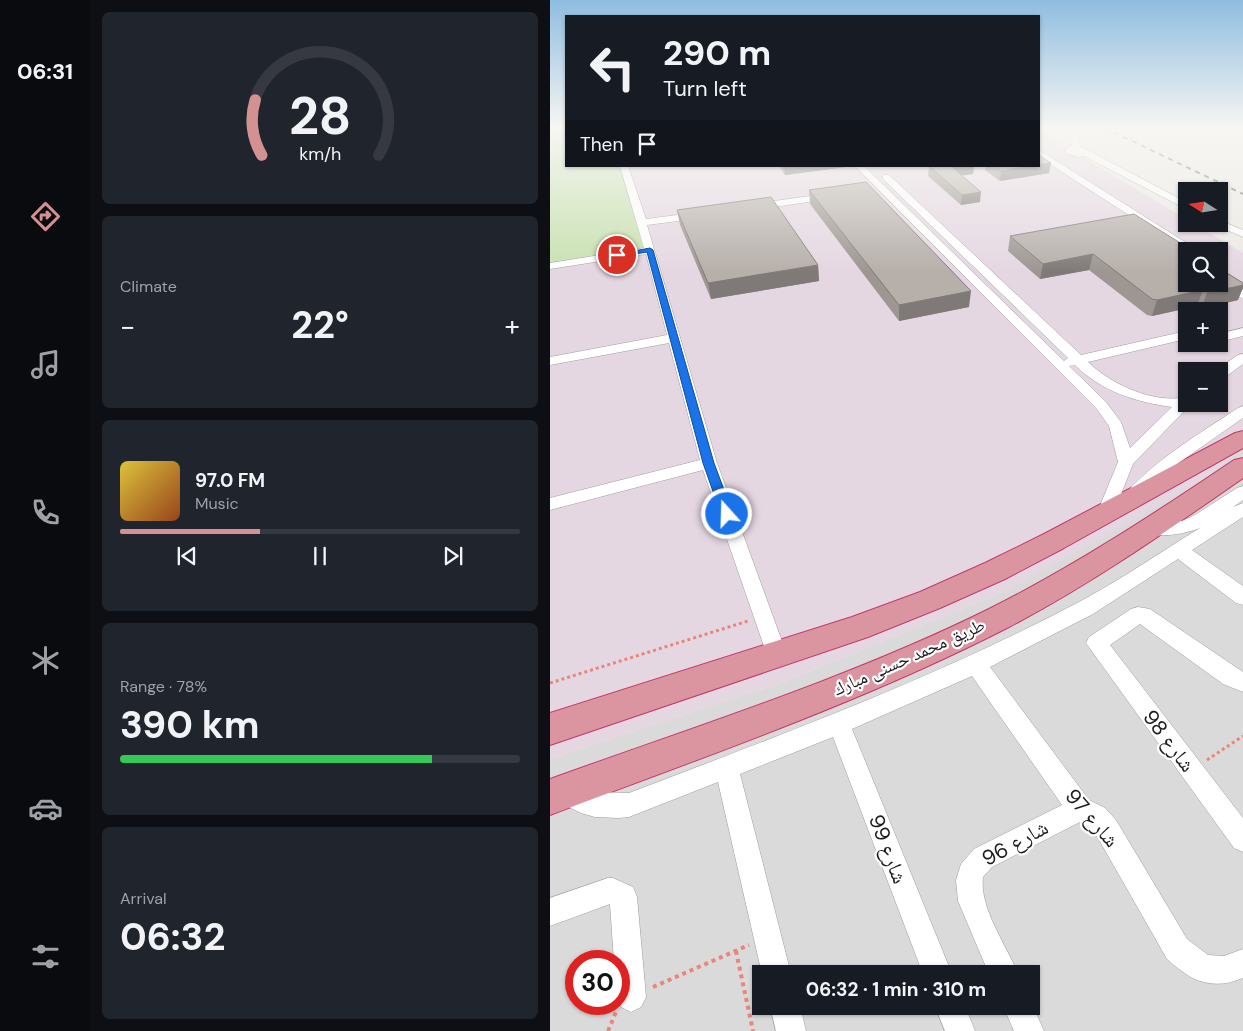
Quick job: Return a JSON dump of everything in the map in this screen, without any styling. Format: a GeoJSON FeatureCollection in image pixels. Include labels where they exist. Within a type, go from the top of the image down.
{"type":"FeatureCollection","features":[{"type":"Feature","properties":{"kind":"highway"},"geometry":{"type":"LineString","coordinates":[[550,729],[857,628],[930,600],[995,571],[1243,438]]}},
{"type":"Feature","properties":{"kind":"highway","name":"طريق محمد حسنى مبارك"},"geometry":{"type":"LineString","coordinates":[[557,794],[785,710],[898,664],[997,618],[1081,573],[1152,528],[1243,466]]}},
{"type":"Feature","properties":{"kind":"street"},"geometry":{"type":"LineString","coordinates":[[627,176],[650,250],[709,463],[777,654]]}},
{"type":"Feature","properties":{"kind":"street"},"geometry":{"type":"LineString","coordinates":[[875,176],[877,190],[916,223],[1061,364],[1108,413],[1116,425],[1126,462],[1117,507]]}},
{"type":"Feature","properties":{"kind":"street"},"geometry":{"type":"LineString","coordinates":[[880,176],[932,220],[1077,360],[1102,381],[1131,395],[1154,402],[1178,403]]}},
{"type":"Feature","properties":{"kind":"street"},"geometry":{"type":"LineString","coordinates":[[1066,176],[1178,253]]}},
{"type":"Feature","properties":{"kind":"street"},"geometry":{"type":"LineString","coordinates":[[1069,176],[1178,243]]}},
{"type":"Feature","properties":{"kind":"street"},"geometry":{"type":"LineString","coordinates":[[1129,176],[1178,202]]}},
{"type":"Feature","properties":{"kind":"street"},"geometry":{"type":"LineString","coordinates":[[748,208],[844,194]]}},
{"type":"Feature","properties":{"kind":"street"},"geometry":{"type":"LineString","coordinates":[[642,223],[709,214]]}},
{"type":"Feature","properties":{"kind":"street"},"geometry":{"type":"LineString","coordinates":[[916,223],[932,220]]}},
{"type":"Feature","properties":{"kind":"street"},"geometry":{"type":"LineString","coordinates":[[1228,226],[1243,234]]}},
{"type":"Feature","properties":{"kind":"street"},"geometry":{"type":"LineString","coordinates":[[550,266],[650,250]]}},
{"type":"Feature","properties":{"kind":"street"},"geometry":{"type":"LineString","coordinates":[[957,263],[974,259]]}},
{"type":"Feature","properties":{"kind":"street"},"geometry":{"type":"LineString","coordinates":[[1228,274],[1243,284]]}},
{"type":"Feature","properties":{"kind":"street"},"geometry":{"type":"LineString","coordinates":[[1228,285],[1243,295]]}},
{"type":"Feature","properties":{"kind":"street"},"geometry":{"type":"LineString","coordinates":[[1228,325],[1243,322]]}},
{"type":"Feature","properties":{"kind":"street"},"geometry":{"type":"LineString","coordinates":[[1228,336],[1243,332]]}},
{"type":"Feature","properties":{"kind":"street"},"geometry":{"type":"LineString","coordinates":[[1061,364],[1178,337]]}},
{"type":"Feature","properties":{"kind":"street"},"geometry":{"type":"LineString","coordinates":[[550,361],[674,338]]}},
{"type":"Feature","properties":{"kind":"street"},"geometry":{"type":"LineString","coordinates":[[1088,370],[1178,348]]}},
{"type":"Feature","properties":{"kind":"street"},"geometry":{"type":"LineString","coordinates":[[1228,369],[1243,358]]}},
{"type":"Feature","properties":{"kind":"street"},"geometry":{"type":"LineString","coordinates":[[1126,462],[1178,410]]}},
{"type":"Feature","properties":{"kind":"street"},"geometry":{"type":"LineString","coordinates":[[1117,507],[1167,463],[1243,411]]}},
{"type":"Feature","properties":{"kind":"street"},"geometry":{"type":"LineString","coordinates":[[550,504],[709,463]]}},
{"type":"Feature","properties":{"kind":"street"},"geometry":{"type":"LineString","coordinates":[[1152,528],[1184,527],[1201,520],[1243,492]]}},
{"type":"Feature","properties":{"kind":"street"},"geometry":{"type":"LineString","coordinates":[[557,794],[604,807],[629,805],[839,724],[976,664],[1086,608],[1243,509]]}},
{"type":"Feature","properties":{"kind":"street"},"geometry":{"type":"LineString","coordinates":[[1179,550],[1243,597]]}},
{"type":"Feature","properties":{"kind":"street","name":"شارع 98"},"geometry":{"type":"LineString","coordinates":[[1243,682],[1231,677],[1143,615],[1138,615],[1096,643],[1243,839]]}},
{"type":"Feature","properties":{"kind":"street","name":"شارع 97"},"geometry":{"type":"LineString","coordinates":[[976,664],[1080,809],[1096,817],[1107,829],[1177,950],[1190,962],[1206,970],[1221,971],[1239,965]]}},
{"type":"Feature","properties":{"kind":"street","name":"شارع 99"},"geometry":{"type":"LineString","coordinates":[[839,724],[934,965]]}},
{"type":"Feature","properties":{"kind":"street"},"geometry":{"type":"LineString","coordinates":[[727,768],[775,965]]}},
{"type":"Feature","properties":{"kind":"street","name":"شارع 96"},"geometry":{"type":"LineString","coordinates":[[1000,965],[971,899],[969,880],[976,863],[1080,809]]}},
{"type":"Feature","properties":{"kind":"street"},"geometry":{"type":"LineString","coordinates":[[550,912],[608,891],[614,891],[622,897],[631,997]]}},
{"type":"Feature","properties":{"kind":"street"},"geometry":{"type":"LineString","coordinates":[[787,1015],[791,1031]]}},
{"type":"Feature","properties":{"kind":"street"},"geometry":{"type":"LineString","coordinates":[[954,1015],[960,1031]]}},
{"type":"Feature","properties":{"kind":"street"},"geometry":{"type":"LineString","coordinates":[[1022,1015],[1029,1031]]}},
{"type":"Feature","properties":{"kind":"path"},"geometry":{"type":"LineString","coordinates":[[550,683],[764,616]]}},
{"type":"Feature","properties":{"kind":"path"},"geometry":{"type":"LineString","coordinates":[[1191,770],[1243,736]]}},
{"type":"Feature","properties":{"kind":"path"},"geometry":{"type":"LineString","coordinates":[[608,1031],[614,1015],[631,997],[768,937]]}},
{"type":"Feature","properties":{"kind":"path"},"geometry":{"type":"LineString","coordinates":[[736,950],[753,1031]]}},
{"type":"Feature","properties":{"kind":"shaded area"},"geometry":{"type":"Polygon","coordinates":[[[550,176],[1114,176],[1178,214],[1178,232],[1208,232],[1224,242],[1178,242],[1178,292],[1228,292],[1228,244],[1243,253],[1243,448],[1201,480],[1088,546],[999,594],[778,684],[550,759],[550,176]]]}},
{"type":"Feature","properties":{"kind":"shaded area"},"geometry":{"type":"Polygon","coordinates":[[[1243,448],[1243,1031],[550,1031],[550,759],[778,684],[999,594],[1201,480],[1243,448]]]}},
{"type":"Feature","properties":{"kind":"green space"},"geometry":{"type":"Polygon","coordinates":[[[550,176],[624,176],[643,247],[550,263],[550,176]]]}},
{"type":"Feature","properties":{"kind":"building"},"geometry":{"type":"Polygon","coordinates":[[[941,176],[963,176],[981,192],[962,195],[941,176]]]}},
{"type":"Feature","properties":{"kind":"building"},"geometry":{"type":"Polygon","coordinates":[[[866,182],[971,291],[899,305],[809,190],[866,182]]]}},
{"type":"Feature","properties":{"kind":"building"},"geometry":{"type":"Polygon","coordinates":[[[771,197],[818,265],[708,283],[677,210],[771,197]]]}},
{"type":"Feature","properties":{"kind":"building"},"geometry":{"type":"Polygon","coordinates":[[[1134,214],[1179,242],[1178,292],[1194,292],[1157,300],[1152,299],[1093,254],[1043,264],[1010,236],[1134,214]]]}},
{"type":"Feature","properties":{"kind":"building"},"geometry":{"type":"Polygon","coordinates":[[[1228,274],[1243,283],[1243,285],[1228,288],[1228,274]]]}},
{"type":"Feature","properties":{"kind":"railway"},"geometry":{"type":"LineString","coordinates":[[1206,176],[1243,194]]}},
{"type":"Feature","properties":{"kind":"route"},"geometry":{"type":"LineString","coordinates":[[617,255],[650,250],[709,463],[727,514]]}}]}
